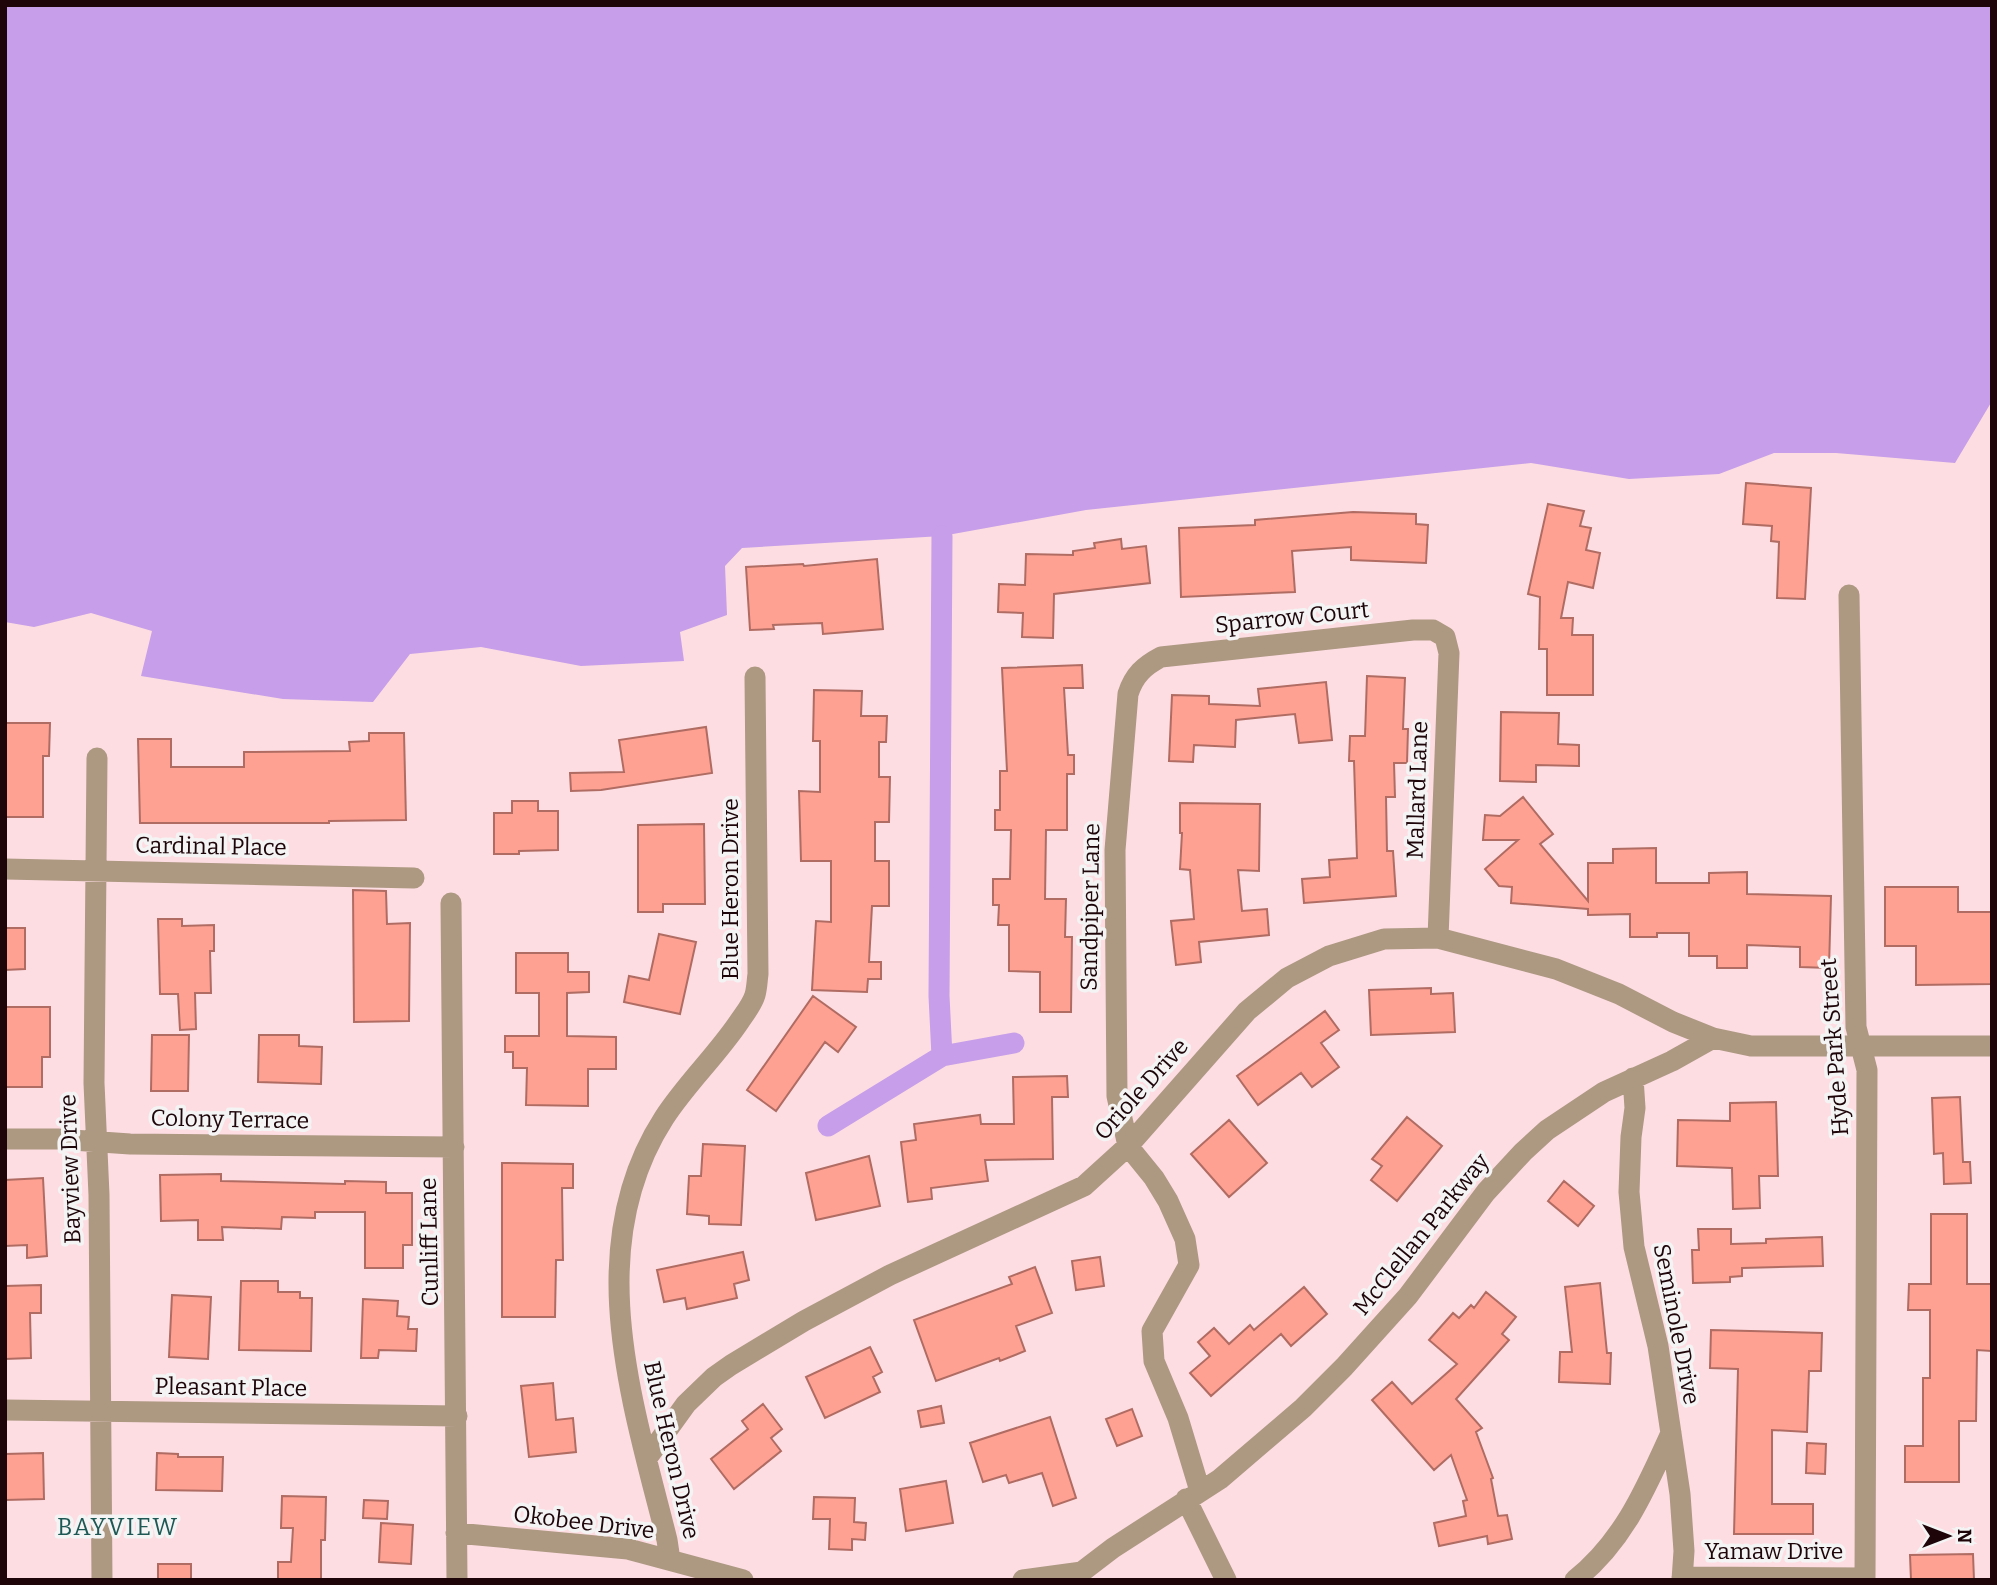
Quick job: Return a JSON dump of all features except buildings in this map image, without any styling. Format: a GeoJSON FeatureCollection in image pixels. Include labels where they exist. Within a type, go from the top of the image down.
{"type":"FeatureCollection","features":[{"type":"Feature","properties":{"kind":"street","name":"Hyde Park Street"},"geometry":{"type":"LineString","coordinates":[[1849,595],[1856,1027],[1867,1070],[1865,1579]]}},
{"type":"Feature","properties":{"kind":"street","name":"Sparrow Court"},"geometry":{"type":"LineString","coordinates":[[1140,671],[1161,657],[1413,630],[1433,630],[1445,637],[1447,644]]}},
{"type":"Feature","properties":{"kind":"street","name":"Mallard Lane"},"geometry":{"type":"LineString","coordinates":[[1438,938],[1449,653],[1447,644]]}},
{"type":"Feature","properties":{"kind":"street","name":"Sandpiper Lane"},"geometry":{"type":"LineString","coordinates":[[1128,1146],[1117,1096],[1115,850],[1128,694],[1140,671]]}},
{"type":"Feature","properties":{"kind":"street","name":"Blue Heron Drive"},"geometry":{"type":"LineString","coordinates":[[670,1560],[628,1385],[621,1331],[620,1261],[623,1225],[640,1161],[649,1141],[666,1114],[730,1035],[755,994],[758,974],[755,677]]}},
{"type":"Feature","properties":{"kind":"street","name":"Bayview Drive"},"geometry":{"type":"LineString","coordinates":[[97,758],[93,1083],[102,1580]]}},
{"type":"Feature","properties":{"kind":"street","name":"Cardinal Place"},"geometry":{"type":"LineString","coordinates":[[5,869],[414,878]]}},
{"type":"Feature","properties":{"kind":"street","name":"Cunliff Lane"},"geometry":{"type":"LineString","coordinates":[[451,903],[457,1580]]}},
{"type":"Feature","properties":{"kind":"street","name":"Oriole Drive"},"geometry":{"type":"LineString","coordinates":[[647,1458],[686,1404],[701,1388],[731,1365],[804,1321],[890,1275],[1084,1186],[1128,1146],[1247,1011],[1287,978],[1329,956],[1370,942],[1438,938],[1556,969],[1619,994],[1673,1022],[1713,1038]]}},
{"type":"Feature","properties":{"kind":"street"},"geometry":{"type":"LineString","coordinates":[[1713,1038],[1751,1046],[1992,1046]]}},
{"type":"Feature","properties":{"kind":"street","name":"McClellan Parkway"},"geometry":{"type":"LineString","coordinates":[[1076,1576],[1113,1548],[1220,1479],[1260,1447],[1344,1367],[1408,1296],[1486,1192],[1522,1152],[1570,1113],[1604,1092],[1672,1061],[1713,1038]]}},
{"type":"Feature","properties":{"kind":"street","name":"Seminole Drive"},"geometry":{"type":"LineString","coordinates":[[1633,1078],[1635,1108],[1629,1192],[1634,1247],[1658,1346],[1681,1494],[1684,1551],[1682,1578]]}},
{"type":"Feature","properties":{"kind":"street","name":"Colony Terrace"},"geometry":{"type":"LineString","coordinates":[[5,1139],[130,1144],[454,1147]]}},
{"type":"Feature","properties":{"kind":"street"},"geometry":{"type":"LineString","coordinates":[[1128,1146],[1154,1178],[1185,1238],[1189,1265],[1153,1331],[1154,1360],[1178,1418],[1193,1495],[1226,1580]]}},
{"type":"Feature","properties":{"kind":"street","name":"Pleasant Place"},"geometry":{"type":"LineString","coordinates":[[5,1410],[457,1416]]}},
{"type":"Feature","properties":{"kind":"street"},"geometry":{"type":"LineString","coordinates":[[1575,1580],[1598,1559],[1626,1525],[1671,1433]]}},
{"type":"Feature","properties":{"kind":"street","name":"Okobee Drive"},"geometry":{"type":"LineString","coordinates":[[456,1533],[628,1549],[743,1580]]}},
{"type":"Feature","properties":{"kind":"street"},"geometry":{"type":"LineString","coordinates":[[1023,1580],[1076,1576]]}},
{"type":"Feature","properties":{"kind":"street","name":"Yamaw Drive"},"geometry":{"type":"LineString","coordinates":[[1682,1578],[1865,1579]]}},
{"type":"Feature","properties":{"kind":"shaded area"},"geometry":{"type":"Polygon","coordinates":[[[5,5],[1992,5],[1992,401],[1955,463],[1836,453],[1774,453],[1719,474],[1629,479],[1531,463],[1086,510],[942,536],[742,548],[725,566],[727,615],[680,632],[684,661],[581,666],[481,647],[410,654],[373,702],[283,699],[141,676],[152,631],[91,613],[34,627],[5,622],[5,5]]]}},
{"type":"Feature","properties":{"kind":"waterway"},"geometry":{"type":"LineString","coordinates":[[942,536],[939,996],[942,1056]]}},
{"type":"Feature","properties":{"kind":"waterway"},"geometry":{"type":"LineString","coordinates":[[828,1126],[942,1056],[1014,1043]]}},
{"type":"Feature","properties":{"kind":"district","name":"BAYVIEW"},"geometry":{"type":"Point","coordinates":[118,1527]}}]}
